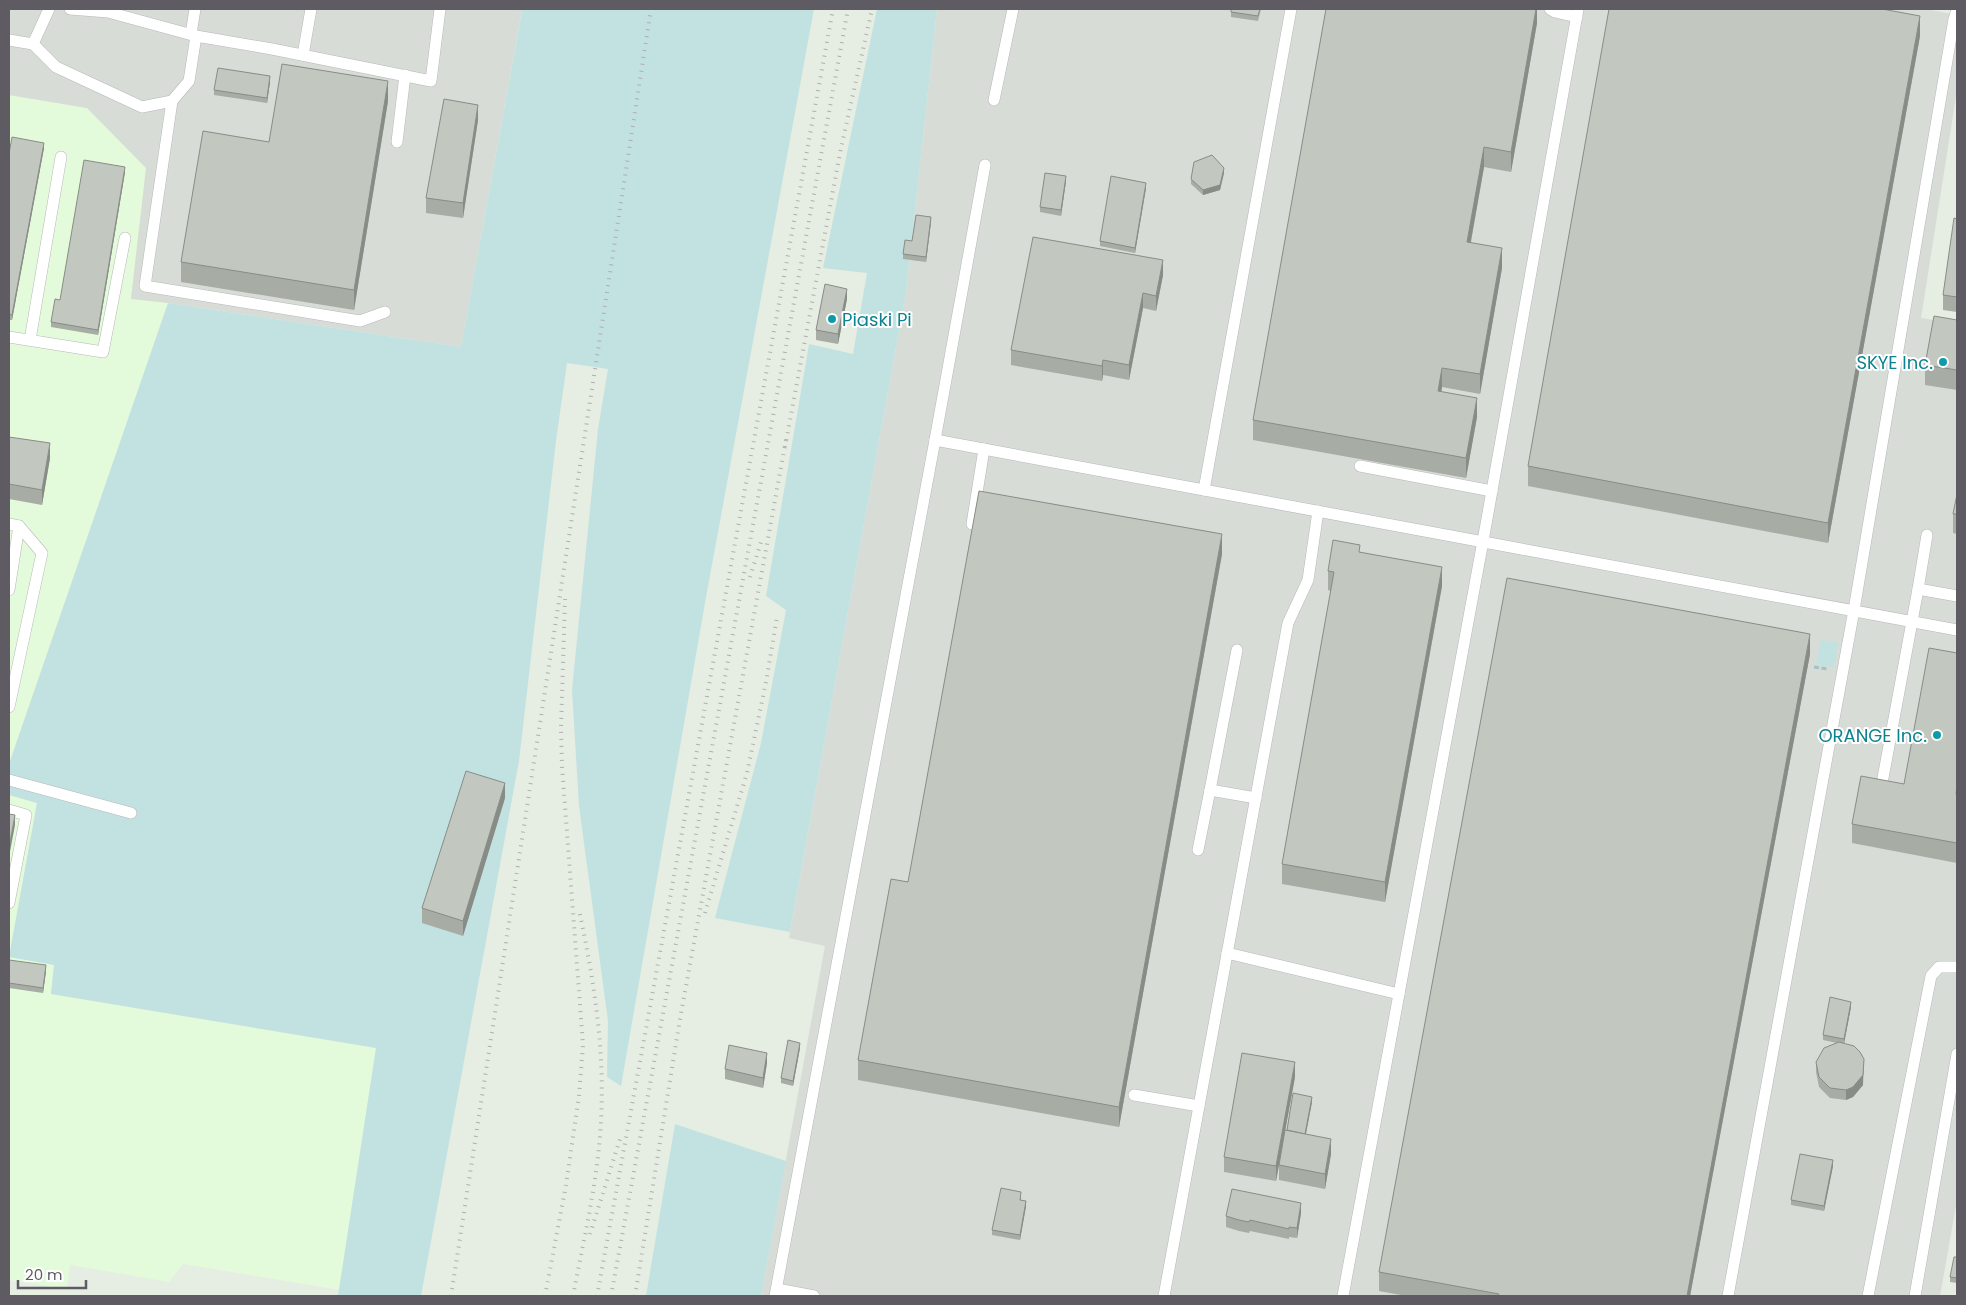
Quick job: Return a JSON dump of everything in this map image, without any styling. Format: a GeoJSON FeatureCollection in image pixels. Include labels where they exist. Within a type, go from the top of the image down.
{"type":"FeatureCollection","features":[{"type":"Feature","properties":{"kind":"lane"},"geometry":{"type":"LineString","coordinates":[[32,44],[49,9]]}},
{"type":"Feature","properties":{"kind":"lane"},"geometry":{"type":"LineString","coordinates":[[70,9],[108,10],[193,35],[431,81],[440,9]]}},
{"type":"Feature","properties":{"kind":"lane"},"geometry":{"type":"LineString","coordinates":[[196,9],[190,81],[172,101],[145,286],[360,321],[385,312]]}},
{"type":"Feature","properties":{"kind":"lane"},"geometry":{"type":"LineString","coordinates":[[303,55],[311,9]]}},
{"type":"Feature","properties":{"kind":"lane"},"geometry":{"type":"LineString","coordinates":[[994,100],[1013,9]]}},
{"type":"Feature","properties":{"kind":"lane"},"geometry":{"type":"LineString","coordinates":[[1204,490],[1291,9]]}},
{"type":"Feature","properties":{"kind":"lane"},"geometry":{"type":"LineString","coordinates":[[1343,1296],[1483,541],[1578,13],[1555,12],[1550,9]]}},
{"type":"Feature","properties":{"kind":"lane"},"geometry":{"type":"LineString","coordinates":[[1728,1296],[1854,610],[1957,10]]}},
{"type":"Feature","properties":{"kind":"lane"},"geometry":{"type":"LineString","coordinates":[[9,40],[32,44],[56,67],[142,107],[172,101]]}},
{"type":"Feature","properties":{"kind":"lane"},"geometry":{"type":"LineString","coordinates":[[397,142],[405,75]]}},
{"type":"Feature","properties":{"kind":"lane"},"geometry":{"type":"LineString","coordinates":[[30,340],[61,157]]}},
{"type":"Feature","properties":{"kind":"lane"},"geometry":{"type":"LineString","coordinates":[[814,1296],[776,1293],[985,165]]}},
{"type":"Feature","properties":{"kind":"lane"},"geometry":{"type":"LineString","coordinates":[[9,337],[104,352],[124,238]]}},
{"type":"Feature","properties":{"kind":"lane"},"geometry":{"type":"LineString","coordinates":[[935,440],[1957,630]]}},
{"type":"Feature","properties":{"kind":"lane"},"geometry":{"type":"LineString","coordinates":[[972,524],[984,449]]}},
{"type":"Feature","properties":{"kind":"lane"},"geometry":{"type":"LineString","coordinates":[[1360,466],[1492,491]]}},
{"type":"Feature","properties":{"kind":"lane"},"geometry":{"type":"LineString","coordinates":[[1164,1296],[1288,623],[1308,580],[1318,511]]}},
{"type":"Feature","properties":{"kind":"lane"},"geometry":{"type":"LineString","coordinates":[[9,590],[14,525]]}},
{"type":"Feature","properties":{"kind":"lane"},"geometry":{"type":"LineString","coordinates":[[9,707],[42,553],[14,525]]}},
{"type":"Feature","properties":{"kind":"lane"},"geometry":{"type":"LineString","coordinates":[[1883,778],[1927,535]]}},
{"type":"Feature","properties":{"kind":"lane"},"geometry":{"type":"LineString","coordinates":[[1918,589],[1957,596]]}},
{"type":"Feature","properties":{"kind":"lane"},"geometry":{"type":"LineString","coordinates":[[1198,850],[1237,650]]}},
{"type":"Feature","properties":{"kind":"lane"},"geometry":{"type":"LineString","coordinates":[[9,780],[131,813]]}},
{"type":"Feature","properties":{"kind":"lane"},"geometry":{"type":"LineString","coordinates":[[1210,790],[1256,798]]}},
{"type":"Feature","properties":{"kind":"lane"},"geometry":{"type":"LineString","coordinates":[[9,810],[26,815],[9,903]]}},
{"type":"Feature","properties":{"kind":"lane"},"geometry":{"type":"LineString","coordinates":[[1227,953],[1399,994]]}},
{"type":"Feature","properties":{"kind":"lane"},"geometry":{"type":"LineString","coordinates":[[1868,1296],[1931,976],[1939,967],[1957,967]]}},
{"type":"Feature","properties":{"kind":"lane"},"geometry":{"type":"LineString","coordinates":[[1915,1296],[1957,1054]]}},
{"type":"Feature","properties":{"kind":"lane"},"geometry":{"type":"LineString","coordinates":[[1134,1095],[1199,1106]]}},
{"type":"Feature","properties":{"kind":"shaded area"},"geometry":{"type":"Polygon","coordinates":[[[9,9],[522,10],[461,347],[131,299],[146,168],[87,108],[9,95],[9,9]]]}},
{"type":"Feature","properties":{"kind":"shaded area"},"geometry":{"type":"Polygon","coordinates":[[[512,9],[814,9],[705,603],[621,1086],[607,1077],[608,1021],[579,806],[572,690],[598,429],[608,369],[567,363],[556,441],[519,761],[421,1296],[338,1296],[376,1048],[51,994],[54,965],[9,957],[37,803],[9,795],[9,764],[168,303],[461,347],[522,11],[512,9]]]}},
{"type":"Feature","properties":{"kind":"shaded area"},"geometry":{"type":"Polygon","coordinates":[[[877,9],[937,9],[906,292],[790,932],[715,918],[761,743],[786,610],[766,596],[809,344],[853,354],[867,273],[823,268],[877,9]]]}},
{"type":"Feature","properties":{"kind":"shaded area"},"geometry":{"type":"Polygon","coordinates":[[[937,9],[1926,9],[1957,15],[1957,90],[1921,318],[1957,324],[1957,1200],[1940,1296],[761,1296],[825,946],[789,938],[906,292],[937,9]]]}},
{"type":"Feature","properties":{"kind":"shaded area"},"geometry":{"type":"Polygon","coordinates":[[[9,95],[87,108],[146,168],[131,298],[168,303],[9,764],[9,95]]]}},
{"type":"Feature","properties":{"kind":"shaded area"},"geometry":{"type":"Polygon","coordinates":[[[1821,640],[1838,642],[1834,667],[1816,664],[1821,640]]]}},
{"type":"Feature","properties":{"kind":"shaded area"},"geometry":{"type":"Polygon","coordinates":[[[9,795],[37,803],[9,955],[9,795]]]}},
{"type":"Feature","properties":{"kind":"shaded area"},"geometry":{"type":"Polygon","coordinates":[[[9,957],[54,965],[51,994],[376,1048],[339,1290],[183,1264],[169,1282],[70,1265],[67,1289],[9,1280],[9,957]]]}},
{"type":"Feature","properties":{"kind":"shaded area"},"geometry":{"type":"Polygon","coordinates":[[[675,1124],[786,1161],[761,1296],[646,1296],[675,1124]]]}},
{"type":"Feature","properties":{"kind":"building"},"geometry":{"type":"Polygon","coordinates":[[[1231,9],[1260,9],[1258,16],[1231,12],[1231,9]]]}},
{"type":"Feature","properties":{"kind":"building"},"geometry":{"type":"Polygon","coordinates":[[[1326,9],[1536,9],[1511,152],[1484,147],[1467,242],[1502,248],[1480,374],[1442,368],[1438,391],[1477,398],[1466,458],[1253,420],[1326,9]]]}},
{"type":"Feature","properties":{"kind":"building"},"geometry":{"type":"Polygon","coordinates":[[[1609,9],[1882,9],[1920,16],[1828,523],[1528,466],[1609,9]]]}},
{"type":"Feature","properties":{"kind":"building"},"geometry":{"type":"Polygon","coordinates":[[[282,64],[388,81],[354,290],[181,262],[203,131],[269,142],[282,64]]]}},
{"type":"Feature","properties":{"kind":"building"},"geometry":{"type":"Polygon","coordinates":[[[218,68],[270,76],[267,98],[214,90],[218,68]]]}},
{"type":"Feature","properties":{"kind":"building"},"geometry":{"type":"Polygon","coordinates":[[[444,99],[478,105],[463,203],[426,198],[444,99]]]}},
{"type":"Feature","properties":{"kind":"building"},"geometry":{"type":"Polygon","coordinates":[[[12,137],[44,143],[12,315],[9,314],[9,154],[12,137]]]}},
{"type":"Feature","properties":{"kind":"building"},"geometry":{"type":"Polygon","coordinates":[[[1212,155],[1224,168],[1220,185],[1203,190],[1191,179],[1194,162],[1212,155]]]}},
{"type":"Feature","properties":{"kind":"building"},"geometry":{"type":"Polygon","coordinates":[[[84,160],[125,167],[98,330],[51,322],[55,299],[60,300],[84,160]]]}},
{"type":"Feature","properties":{"kind":"building"},"geometry":{"type":"Polygon","coordinates":[[[1045,173],[1066,176],[1061,210],[1040,207],[1045,173]]]}},
{"type":"Feature","properties":{"kind":"building"},"geometry":{"type":"Polygon","coordinates":[[[1111,176],[1146,183],[1135,248],[1100,241],[1111,176]]]}},
{"type":"Feature","properties":{"kind":"building"},"geometry":{"type":"Polygon","coordinates":[[[916,215],[931,217],[926,257],[903,254],[905,240],[912,241],[916,215]]]}},
{"type":"Feature","properties":{"kind":"building"},"geometry":{"type":"Polygon","coordinates":[[[1954,218],[1957,219],[1957,297],[1943,295],[1954,218]]]}},
{"type":"Feature","properties":{"kind":"building"},"geometry":{"type":"Polygon","coordinates":[[[1033,237],[1163,260],[1156,296],[1143,293],[1129,365],[1103,360],[1102,366],[1011,350],[1033,237]]]}},
{"type":"Feature","properties":{"kind":"building","name":"Piaski Pi"},"geometry":{"type":"Polygon","coordinates":[[[825,284],[847,289],[838,334],[816,330],[825,284]]]}},
{"type":"Feature","properties":{"kind":"building"},"geometry":{"type":"Polygon","coordinates":[[[1934,316],[1957,320],[1957,370],[1925,365],[1934,316]]]}},
{"type":"Feature","properties":{"kind":"building"},"geometry":{"type":"Polygon","coordinates":[[[9,437],[50,443],[42,490],[9,484],[9,437]]]}},
{"type":"Feature","properties":{"kind":"building"},"geometry":{"type":"Polygon","coordinates":[[[979,491],[1222,534],[1119,1107],[858,1060],[891,879],[908,882],[979,491]]]}},
{"type":"Feature","properties":{"kind":"building"},"geometry":{"type":"Polygon","coordinates":[[[1957,494],[1957,514],[1953,514],[1957,494]]]}},
{"type":"Feature","properties":{"kind":"building"},"geometry":{"type":"Polygon","coordinates":[[[1333,540],[1360,545],[1359,552],[1442,567],[1385,882],[1282,864],[1334,572],[1328,571],[1333,540]]]}},
{"type":"Feature","properties":{"kind":"building"},"geometry":{"type":"Polygon","coordinates":[[[1507,578],[1810,634],[1687,1296],[1498,1296],[1499,1294],[1379,1272],[1507,578]]]}},
{"type":"Feature","properties":{"kind":"building","name":"ORANGE Inc."},"geometry":{"type":"Polygon","coordinates":[[[1929,648],[1957,653],[1957,843],[1852,824],[1861,776],[1904,784],[1929,648]]]}},
{"type":"Feature","properties":{"kind":"building"},"geometry":{"type":"Polygon","coordinates":[[[466,771],[505,783],[463,921],[422,908],[466,771]]]}},
{"type":"Feature","properties":{"kind":"building"},"geometry":{"type":"Polygon","coordinates":[[[9,814],[15,815],[9,847],[9,814]]]}},
{"type":"Feature","properties":{"kind":"building"},"geometry":{"type":"Polygon","coordinates":[[[9,960],[46,965],[43,988],[9,983],[9,960]]]}},
{"type":"Feature","properties":{"kind":"building"},"geometry":{"type":"Polygon","coordinates":[[[1830,997],[1851,1002],[1844,1039],[1823,1035],[1830,997]]]}},
{"type":"Feature","properties":{"kind":"building"},"geometry":{"type":"Polygon","coordinates":[[[788,1040],[800,1043],[793,1081],[781,1078],[788,1040]]]}},
{"type":"Feature","properties":{"kind":"building"},"geometry":{"type":"Polygon","coordinates":[[[1839,1042],[1854,1046],[1864,1059],[1863,1075],[1853,1087],[1846,1090],[1830,1088],[1819,1077],[1816,1062],[1824,1048],[1839,1042]]]}},
{"type":"Feature","properties":{"kind":"building"},"geometry":{"type":"Polygon","coordinates":[[[729,1045],[767,1053],[763,1078],[725,1069],[729,1045]]]}},
{"type":"Feature","properties":{"kind":"building"},"geometry":{"type":"Polygon","coordinates":[[[1242,1053],[1295,1062],[1276,1166],[1224,1157],[1242,1053]]]}},
{"type":"Feature","properties":{"kind":"building"},"geometry":{"type":"Polygon","coordinates":[[[1293,1093],[1312,1097],[1305,1134],[1287,1130],[1293,1093]]]}},
{"type":"Feature","properties":{"kind":"building"},"geometry":{"type":"Polygon","coordinates":[[[1285,1130],[1331,1139],[1325,1174],[1279,1165],[1285,1130]]]}},
{"type":"Feature","properties":{"kind":"building"},"geometry":{"type":"Polygon","coordinates":[[[1800,1154],[1833,1160],[1824,1206],[1791,1200],[1800,1154]]]}},
{"type":"Feature","properties":{"kind":"building"},"geometry":{"type":"Polygon","coordinates":[[[1001,1188],[1021,1192],[1020,1200],[1026,1201],[1020,1235],[992,1230],[1001,1188]]]}},
{"type":"Feature","properties":{"kind":"building"},"geometry":{"type":"Polygon","coordinates":[[[1232,1189],[1301,1203],[1297,1228],[1289,1227],[1289,1229],[1226,1216],[1232,1189]]]}},
{"type":"Feature","properties":{"kind":"building"},"geometry":{"type":"Polygon","coordinates":[[[1954,1257],[1957,1257],[1957,1278],[1950,1277],[1954,1257]]]}},
{"type":"Feature","properties":{"kind":"railway"},"geometry":{"type":"LineString","coordinates":[[451,1296],[651,9]]}},
{"type":"Feature","properties":{"kind":"railway"},"geometry":{"type":"LineString","coordinates":[[597,1296],[833,9]]}},
{"type":"Feature","properties":{"kind":"railway"},"geometry":{"type":"LineString","coordinates":[[611,1296],[848,9]]}},
{"type":"Feature","properties":{"kind":"railway"},"geometry":{"type":"LineString","coordinates":[[785,447],[841,148],[872,9]]}},
{"type":"Feature","properties":{"kind":"railway"},"geometry":{"type":"LineString","coordinates":[[635,1296],[680,1019],[786,440]]}},
{"type":"Feature","properties":{"kind":"railway"},"geometry":{"type":"LineString","coordinates":[[750,577],[762,539]]}},
{"type":"Feature","properties":{"kind":"railway"},"geometry":{"type":"LineString","coordinates":[[545,1296],[566,1185],[579,1096],[583,1045],[562,766],[561,728],[565,599]]}},
{"type":"Feature","properties":{"kind":"railway"},"geometry":{"type":"LineString","coordinates":[[705,913],[747,773],[777,617]]}},
{"type":"Feature","properties":{"kind":"railway"},"geometry":{"type":"LineString","coordinates":[[573,1296],[597,1165],[602,1094],[600,1041],[594,989],[579,910]]}},
{"type":"Feature","properties":{"kind":"railway"},"geometry":{"type":"LineString","coordinates":[[590,1234],[620,1139]]}},
{"type":"Feature","properties":{"kind":"place","name":"Piaski Pi"},"geometry":{"type":"Point","coordinates":[832,319]}},
{"type":"Feature","properties":{"kind":"place","name":"SKYE Inc."},"geometry":{"type":"Point","coordinates":[1943,362]}},
{"type":"Feature","properties":{"kind":"place","name":"ORANGE Inc."},"geometry":{"type":"Point","coordinates":[1937,735]}}]}
